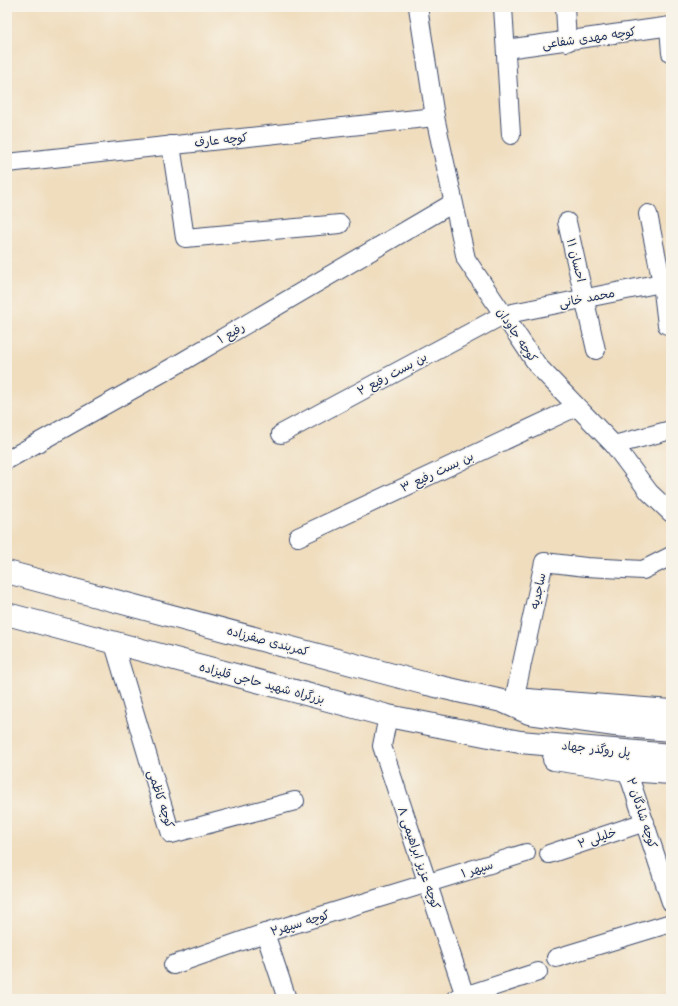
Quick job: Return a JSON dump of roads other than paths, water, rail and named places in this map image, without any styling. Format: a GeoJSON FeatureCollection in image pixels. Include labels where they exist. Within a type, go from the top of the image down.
{"type":"FeatureCollection","features":[{"type":"Feature","properties":{"kind":"highway","name":"کمربندی صفرزاده"},"geometry":{"type":"LineString","coordinates":[[7,572],[423,683],[515,705]]}},
{"type":"Feature","properties":{"kind":"highway","name":"بزرگراه شهید حاجی قلیزاده"},"geometry":{"type":"LineString","coordinates":[[7,614],[114,644],[388,716],[520,742]]}},
{"type":"Feature","properties":{"kind":"highway"},"geometry":{"type":"LineString","coordinates":[[515,705],[538,700],[671,711]]}},
{"type":"Feature","properties":{"kind":"highway"},"geometry":{"type":"LineString","coordinates":[[515,705],[615,725],[671,730]]}},
{"type":"Feature","properties":{"kind":"highway"},"geometry":{"type":"LineString","coordinates":[[487,735],[515,754],[628,770],[671,773]]}},
{"type":"Feature","properties":{"kind":"highway","name":"پل روگذر جهاد"},"geometry":{"type":"LineString","coordinates":[[520,742],[671,755]]}},
{"type":"Feature","properties":{"kind":"street","name":"کوچه جاودان"},"geometry":{"type":"LineString","coordinates":[[418,7],[435,117],[452,203],[466,259],[538,366],[614,445],[648,492],[671,513]]}},
{"type":"Feature","properties":{"kind":"street"},"geometry":{"type":"LineString","coordinates":[[503,7],[511,135]]}},
{"type":"Feature","properties":{"kind":"street"},"geometry":{"type":"LineString","coordinates":[[565,7],[567,42]]}},
{"type":"Feature","properties":{"kind":"street"},"geometry":{"type":"LineString","coordinates":[[670,26],[671,53]]}},
{"type":"Feature","properties":{"kind":"street","name":"کوچه مهدی شفاعی"},"geometry":{"type":"LineString","coordinates":[[506,49],[567,42],[670,26]]}},
{"type":"Feature","properties":{"kind":"street","name":"کوچه عارف"},"geometry":{"type":"LineString","coordinates":[[7,163],[435,117]]}},
{"type":"Feature","properties":{"kind":"street"},"geometry":{"type":"LineString","coordinates":[[171,146],[186,238],[340,224]]}},
{"type":"Feature","properties":{"kind":"street","name":"رفیع ۱"},"geometry":{"type":"LineString","coordinates":[[7,460],[180,363],[452,203]]}},
{"type":"Feature","properties":{"kind":"street"},"geometry":{"type":"LineString","coordinates":[[648,214],[666,282],[667,325]]}},
{"type":"Feature","properties":{"kind":"street","name":"احسان ۱۱"},"geometry":{"type":"LineString","coordinates":[[567,222],[586,298],[596,350]]}},
{"type":"Feature","properties":{"kind":"street","name":"محمد خانی"},"geometry":{"type":"LineString","coordinates":[[503,315],[666,282]]}},
{"type":"Feature","properties":{"kind":"street","name":"بن بست رفیع ۲"},"geometry":{"type":"LineString","coordinates":[[281,434],[503,315]]}},
{"type":"Feature","properties":{"kind":"street","name":"بن بست رفیع ۳"},"geometry":{"type":"LineString","coordinates":[[298,537],[576,407]]}},
{"type":"Feature","properties":{"kind":"street"},"geometry":{"type":"LineString","coordinates":[[614,445],[671,430]]}},
{"type":"Feature","properties":{"kind":"street","name":"ساجدیه"},"geometry":{"type":"LineString","coordinates":[[515,705],[544,562],[586,567],[643,570],[671,556]]}},
{"type":"Feature","properties":{"kind":"street","name":"کوچه کاظمی"},"geometry":{"type":"LineString","coordinates":[[114,644],[171,834],[295,801]]}},
{"type":"Feature","properties":{"kind":"street","name":"۸ کوچه عزیز ابراهیمی"},"geometry":{"type":"LineString","coordinates":[[388,716],[382,746],[429,884],[462,998]]}},
{"type":"Feature","properties":{"kind":"street","name":"کوچه شادگان ۲"},"geometry":{"type":"LineString","coordinates":[[628,770],[671,901]]}},
{"type":"Feature","properties":{"kind":"street","name":"خلیلی ۲"},"geometry":{"type":"LineString","coordinates":[[549,854],[645,822]]}},
{"type":"Feature","properties":{"kind":"street","name":"سپهر ۱"},"geometry":{"type":"LineString","coordinates":[[429,884],[526,853]]}},
{"type":"Feature","properties":{"kind":"street","name":"کوچه سپهر۲"},"geometry":{"type":"LineString","coordinates":[[173,965],[265,933],[429,884]]}},
{"type":"Feature","properties":{"kind":"street"},"geometry":{"type":"LineString","coordinates":[[556,958],[671,923]]}},
{"type":"Feature","properties":{"kind":"street"},"geometry":{"type":"LineString","coordinates":[[265,933],[287,999]]}},
{"type":"Feature","properties":{"kind":"street"},"geometry":{"type":"LineString","coordinates":[[462,998],[538,972]]}}]}
